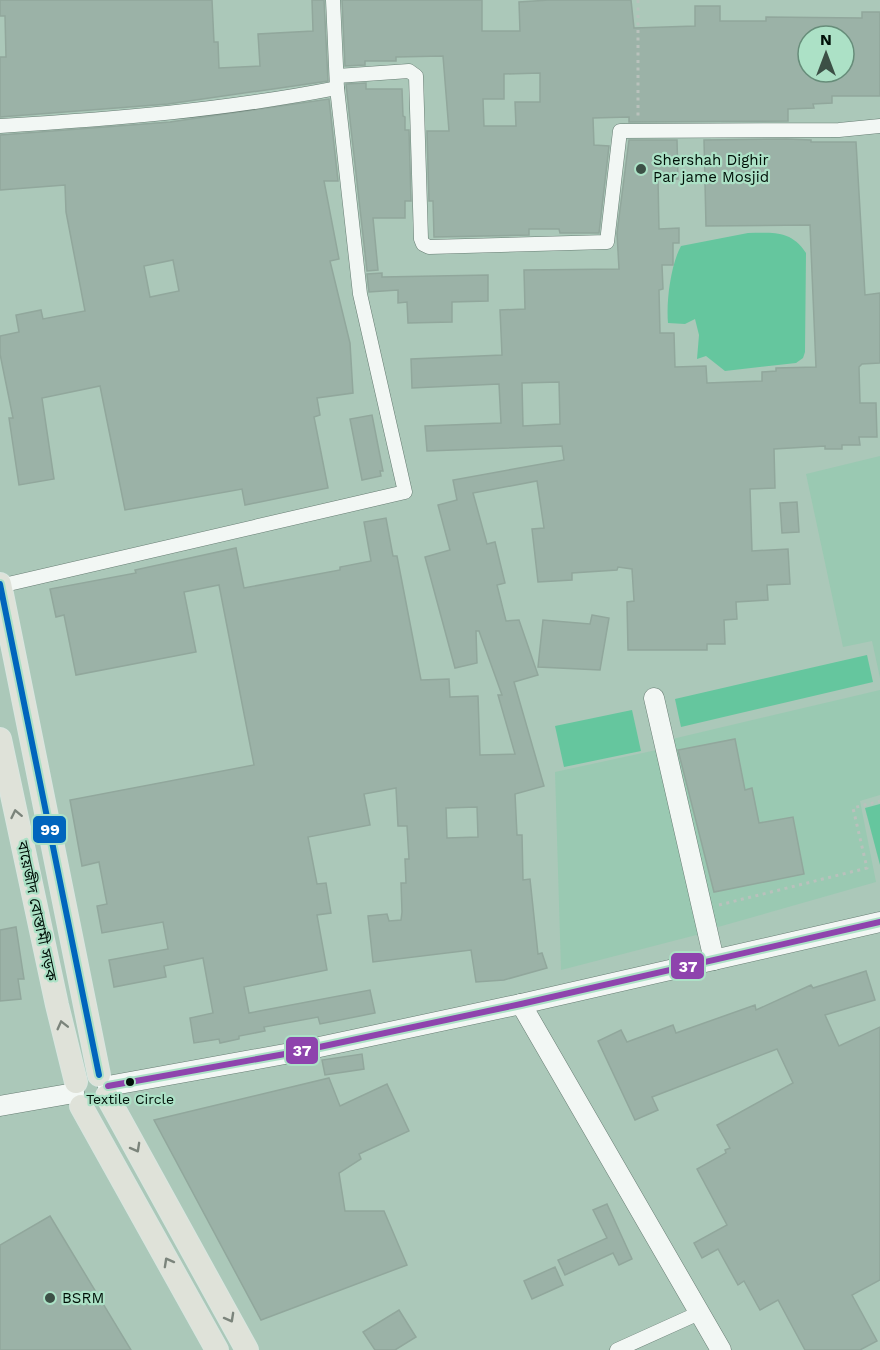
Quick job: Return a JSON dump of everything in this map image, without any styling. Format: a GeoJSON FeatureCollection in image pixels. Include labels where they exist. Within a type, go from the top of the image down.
{"type":"FeatureCollection","features":[{"type":"Feature","properties":{"kind":"main road","name":"বায়েজীদ বোস্তামী সড়ক"},"geometry":{"type":"LineString","coordinates":[[0,585],[105,1086],[247,1350]]}},
{"type":"Feature","properties":{"kind":"main road","name":"বায়েজীদ বোস্তামী সড়ক"},"geometry":{"type":"LineString","coordinates":[[0,739],[77,1093],[217,1350]]}},
{"type":"Feature","properties":{"kind":"main road"},"geometry":{"type":"LineString","coordinates":[[86,1074],[105,1086],[99,1107],[90,1109],[77,1093],[86,1074]]}},
{"type":"Feature","properties":{"kind":"street"},"geometry":{"type":"LineString","coordinates":[[0,585],[405,492],[360,294],[337,82],[333,0]]}},
{"type":"Feature","properties":{"kind":"street"},"geometry":{"type":"LineString","coordinates":[[0,126],[139,117],[258,104],[337,82],[409,71],[416,76],[421,238],[423,244],[429,247],[607,242],[620,131],[839,130],[880,126]]}},
{"type":"Feature","properties":{"kind":"street"},"geometry":{"type":"LineString","coordinates":[[654,698],[714,960]]}},
{"type":"Feature","properties":{"kind":"street"},"geometry":{"type":"LineString","coordinates":[[105,1086],[296,1052],[521,1005],[880,922]]}},
{"type":"Feature","properties":{"kind":"street"},"geometry":{"type":"LineString","coordinates":[[521,1005],[721,1350]]}},
{"type":"Feature","properties":{"kind":"street"},"geometry":{"type":"LineString","coordinates":[[0,1106],[77,1093]]}},
{"type":"Feature","properties":{"kind":"street"},"geometry":{"type":"LineString","coordinates":[[617,1350],[699,1312]]}},
{"type":"Feature","properties":{"kind":"path"},"geometry":{"type":"LineString","coordinates":[[638,0],[638,131]]}},
{"type":"Feature","properties":{"kind":"path"},"geometry":{"type":"LineString","coordinates":[[703,909],[867,868],[853,808],[880,801]]}},
{"type":"Feature","properties":{"kind":"shaded area"},"geometry":{"type":"Polygon","coordinates":[[[748,233],[781,234],[794,240],[806,253],[805,352],[803,358],[796,363],[725,371],[706,356],[697,359],[699,335],[695,319],[685,324],[668,323],[670,283],[674,263],[681,246],[748,233]]]}},
{"type":"Feature","properties":{"kind":"shaded area"},"geometry":{"type":"Polygon","coordinates":[[[880,456],[880,678],[872,641],[843,647],[806,474],[880,456]]]}},
{"type":"Feature","properties":{"kind":"shaded area"},"geometry":{"type":"Polygon","coordinates":[[[867,655],[873,682],[681,727],[675,699],[867,655]]]}},
{"type":"Feature","properties":{"kind":"shaded area"},"geometry":{"type":"Polygon","coordinates":[[[880,690],[880,795],[860,801],[876,882],[711,929],[668,740],[880,690]]]}},
{"type":"Feature","properties":{"kind":"shaded area"},"geometry":{"type":"Polygon","coordinates":[[[632,710],[641,751],[564,767],[555,726],[632,710]]]}},
{"type":"Feature","properties":{"kind":"shaded area"},"geometry":{"type":"Polygon","coordinates":[[[661,749],[704,933],[561,970],[555,772],[661,749]]]}},
{"type":"Feature","properties":{"kind":"shaded area"},"geometry":{"type":"Polygon","coordinates":[[[880,804],[880,865],[865,808],[880,804]]]}},
{"type":"Feature","properties":{"kind":"building"},"geometry":{"type":"Polygon","coordinates":[[[0,0],[212,0],[214,42],[218,42],[219,68],[260,66],[258,34],[313,31],[312,0],[324,0],[328,81],[168,104],[0,117],[0,57],[6,57],[5,16],[0,16],[0,0]]]}},
{"type":"Feature","properties":{"kind":"building"},"geometry":{"type":"Polygon","coordinates":[[[342,0],[482,0],[482,31],[520,31],[519,2],[549,0],[631,0],[634,28],[695,26],[695,6],[720,6],[720,21],[766,21],[766,17],[862,18],[862,12],[880,12],[880,96],[832,96],[832,103],[813,104],[814,108],[788,109],[788,121],[629,122],[629,117],[593,118],[594,145],[609,146],[599,233],[560,233],[559,229],[529,229],[529,235],[434,237],[433,201],[429,201],[427,131],[449,131],[443,56],[396,57],[396,61],[365,61],[365,65],[345,66],[342,0]],[[540,73],[504,74],[504,99],[483,99],[484,126],[516,126],[515,102],[540,102],[540,73]]]}},
{"type":"Feature","properties":{"kind":"building"},"geometry":{"type":"Polygon","coordinates":[[[366,83],[366,89],[402,89],[405,130],[409,130],[411,201],[405,201],[405,218],[373,218],[378,270],[367,271],[346,84],[366,83]]]}},
{"type":"Feature","properties":{"kind":"building"},"geometry":{"type":"Polygon","coordinates":[[[329,99],[338,181],[324,181],[339,259],[330,261],[350,343],[353,393],[317,398],[320,415],[314,417],[328,488],[245,505],[242,489],[125,510],[100,386],[42,398],[54,479],[19,485],[9,418],[13,418],[0,354],[0,336],[19,332],[16,315],[41,310],[43,319],[85,311],[66,212],[65,185],[0,190],[0,135],[170,122],[329,99]],[[173,260],[144,266],[150,297],[179,291],[173,260]]]}},
{"type":"Feature","properties":{"kind":"building"},"geometry":{"type":"Polygon","coordinates":[[[787,139],[811,140],[811,142],[856,142],[865,295],[880,293],[880,363],[862,364],[859,367],[860,403],[876,403],[877,437],[859,437],[860,445],[842,445],[842,449],[825,449],[825,446],[774,449],[775,488],[750,489],[752,551],[788,549],[790,584],[767,585],[768,600],[736,602],[737,619],[724,620],[725,644],[707,644],[707,650],[628,650],[627,602],[634,601],[632,569],[618,567],[617,570],[572,573],[572,580],[538,582],[532,529],[544,528],[537,481],[473,493],[487,544],[495,542],[505,583],[497,585],[506,621],[519,620],[538,675],[514,682],[544,786],[515,794],[517,835],[522,835],[523,880],[530,879],[538,954],[542,953],[547,968],[504,980],[476,982],[471,950],[373,962],[368,916],[387,914],[389,921],[401,920],[401,883],[406,883],[405,859],[409,859],[407,826],[398,826],[396,788],[364,794],[370,825],[308,837],[317,884],[326,883],[331,913],[317,915],[327,970],[244,987],[249,1013],[370,990],[375,1013],[320,1024],[318,1017],[264,1027],[265,1031],[239,1036],[239,1039],[220,1043],[219,1039],[194,1043],[190,1018],[213,1013],[203,958],[164,966],[166,977],[114,987],[109,960],[168,949],[163,922],[102,933],[97,906],[107,904],[99,862],[82,866],[70,800],[254,765],[219,585],[184,592],[196,652],[76,675],[64,615],[56,617],[50,589],[136,573],[135,570],[236,548],[244,588],[340,570],[340,567],[371,561],[364,522],[386,518],[393,556],[397,556],[421,680],[449,679],[450,697],[478,696],[480,755],[515,754],[498,695],[502,695],[479,631],[476,631],[477,663],[455,668],[425,557],[450,550],[438,505],[457,500],[453,480],[564,460],[562,446],[427,451],[425,426],[501,423],[499,384],[412,388],[411,359],[502,355],[500,310],[525,309],[524,270],[619,269],[617,233],[629,140],[677,140],[678,179],[658,179],[659,229],[679,228],[679,243],[673,243],[673,265],[662,265],[663,289],[659,290],[660,333],[674,333],[675,367],[706,366],[707,383],[762,381],[762,372],[776,371],[776,368],[816,367],[810,225],[706,226],[704,140],[787,139]],[[559,382],[522,383],[523,426],[560,424],[559,382]],[[477,807],[446,808],[447,838],[478,837],[477,807]]]}},
{"type":"Feature","properties":{"kind":"building"},"geometry":{"type":"Polygon","coordinates":[[[382,273],[382,277],[488,275],[488,301],[452,302],[452,322],[408,323],[407,302],[398,303],[398,290],[369,292],[367,274],[382,273]]]}},
{"type":"Feature","properties":{"kind":"building"},"geometry":{"type":"Polygon","coordinates":[[[372,415],[383,471],[380,471],[381,476],[362,480],[350,419],[372,415]]]}},
{"type":"Feature","properties":{"kind":"building"},"geometry":{"type":"Polygon","coordinates":[[[797,502],[799,532],[782,533],[780,503],[797,502]]]}},
{"type":"Feature","properties":{"kind":"building"},"geometry":{"type":"Polygon","coordinates":[[[592,615],[609,618],[600,670],[538,667],[543,620],[590,624],[592,615]]]}},
{"type":"Feature","properties":{"kind":"building"},"geometry":{"type":"Polygon","coordinates":[[[735,739],[745,790],[752,788],[759,823],[793,817],[804,874],[714,892],[678,750],[735,739]]]}},
{"type":"Feature","properties":{"kind":"building"},"geometry":{"type":"Polygon","coordinates":[[[16,927],[24,979],[18,979],[21,999],[0,1001],[0,930],[16,927]]]}},
{"type":"Feature","properties":{"kind":"building"},"geometry":{"type":"Polygon","coordinates":[[[866,971],[875,1000],[825,1015],[839,1046],[880,1027],[880,1280],[852,1295],[877,1341],[860,1350],[805,1350],[778,1300],[760,1310],[744,1281],[738,1285],[718,1249],[702,1258],[694,1243],[727,1225],[697,1169],[726,1153],[725,1150],[730,1148],[717,1125],[793,1083],[777,1049],[652,1097],[658,1110],[635,1120],[598,1041],[621,1030],[627,1042],[673,1025],[676,1033],[755,1005],[756,1010],[811,985],[813,988],[866,971]]]}},
{"type":"Feature","properties":{"kind":"building"},"geometry":{"type":"Polygon","coordinates":[[[362,1054],[364,1069],[325,1075],[322,1060],[362,1054]]]}},
{"type":"Feature","properties":{"kind":"building"},"geometry":{"type":"Polygon","coordinates":[[[329,1078],[340,1106],[387,1084],[409,1131],[359,1154],[361,1159],[339,1173],[345,1211],[384,1211],[407,1265],[261,1320],[154,1120],[329,1078]]]}},
{"type":"Feature","properties":{"kind":"building"},"geometry":{"type":"Polygon","coordinates":[[[607,1204],[632,1259],[619,1265],[613,1253],[565,1275],[558,1260],[607,1238],[593,1210],[607,1204]]]}},
{"type":"Feature","properties":{"kind":"building","name":"BSRM"},"geometry":{"type":"Polygon","coordinates":[[[50,1216],[131,1350],[0,1350],[0,1245],[50,1216]]]}},
{"type":"Feature","properties":{"kind":"building"},"geometry":{"type":"Polygon","coordinates":[[[555,1267],[563,1285],[532,1299],[524,1281],[555,1267]]]}},
{"type":"Feature","properties":{"kind":"building"},"geometry":{"type":"Polygon","coordinates":[[[399,1310],[416,1337],[395,1350],[375,1350],[363,1332],[399,1310]]]}},
{"type":"Feature","properties":{"kind":"transit line","name":"99"},"geometry":{"type":"LineString","coordinates":[[0,584],[99,1075]]}},
{"type":"Feature","properties":{"kind":"transit line","name":"37"},"geometry":{"type":"LineString","coordinates":[[108,1086],[296,1052],[521,1004],[880,922]]}},
{"type":"Feature","properties":{"kind":"place","name":"Shershah Dighir Par jame Mosjid"},"geometry":{"type":"Point","coordinates":[641,169]}},
{"type":"Feature","properties":{"kind":"place","name":"Textile Circle"},"geometry":{"type":"Point","coordinates":[130,1082]}},
{"type":"Feature","properties":{"kind":"place","name":"BSRM"},"geometry":{"type":"Point","coordinates":[50,1298]}}]}
